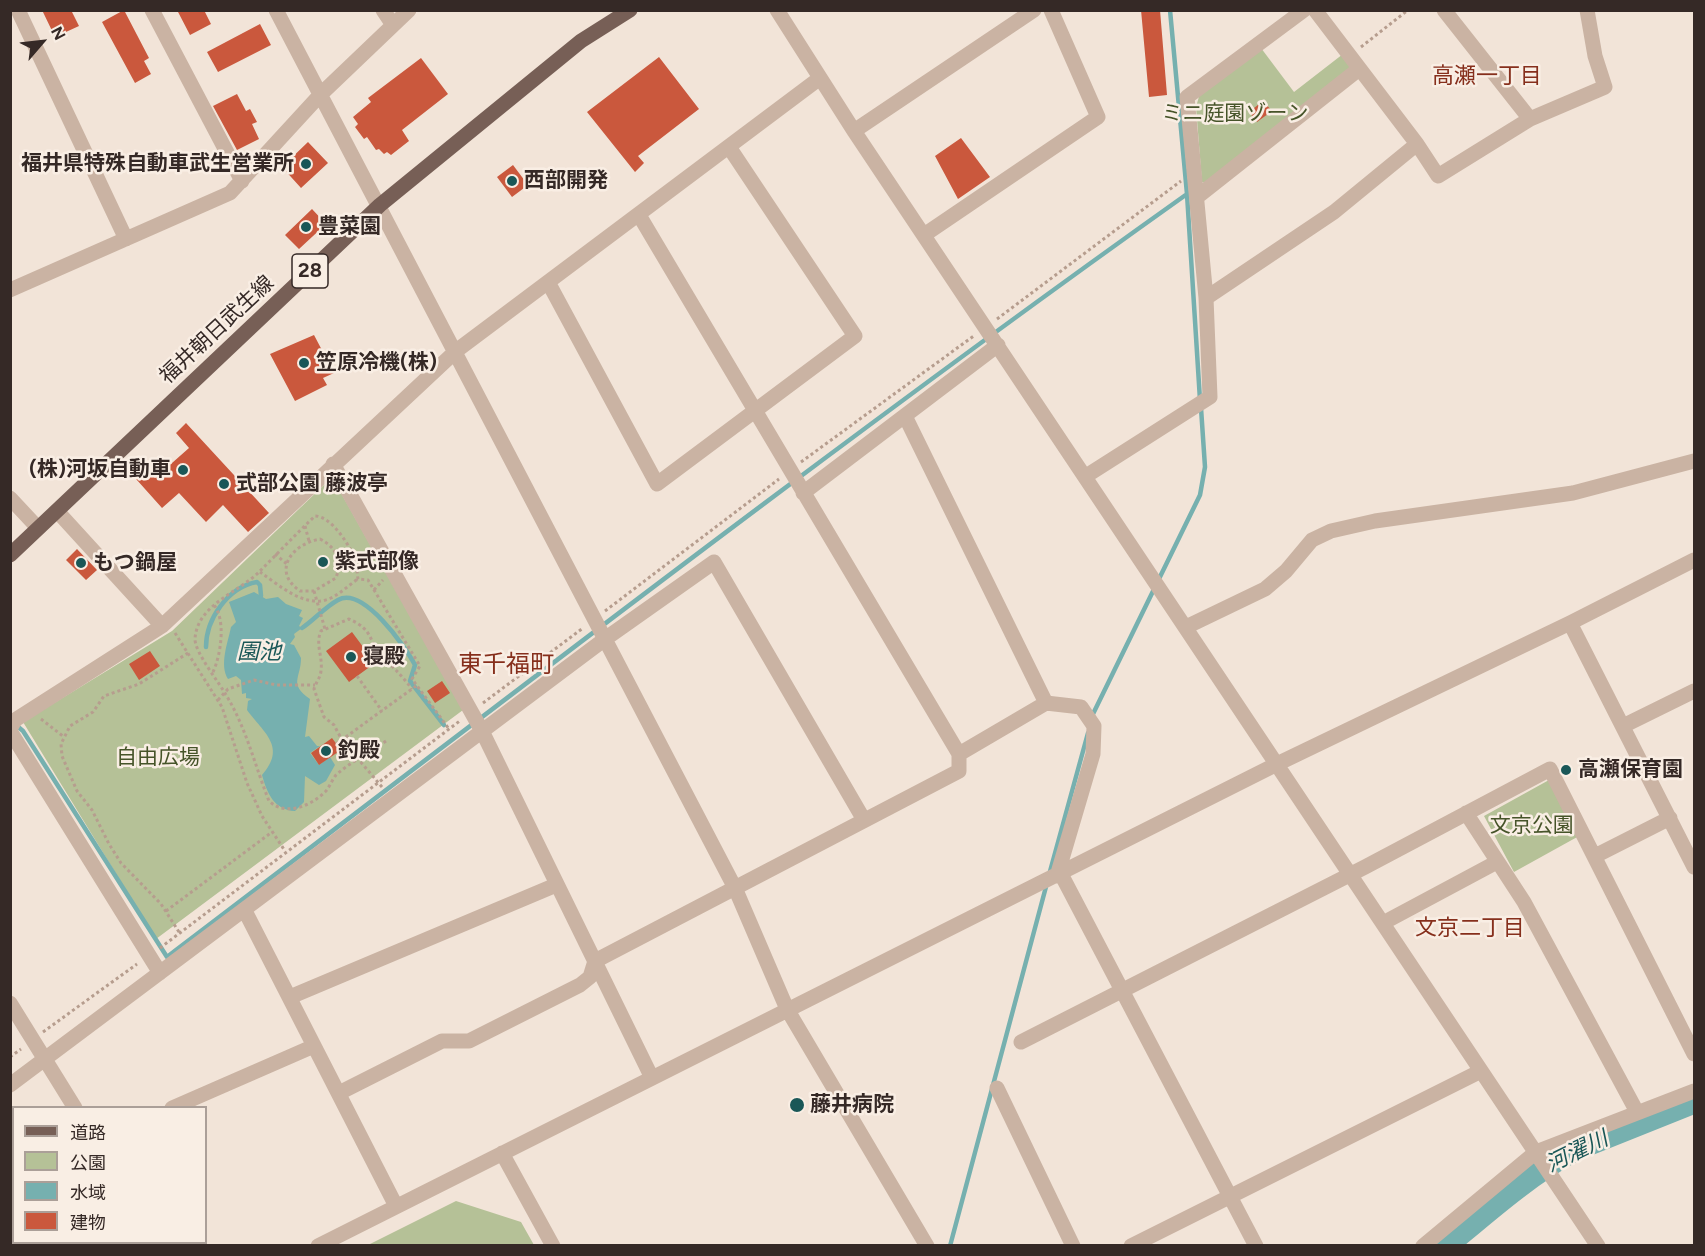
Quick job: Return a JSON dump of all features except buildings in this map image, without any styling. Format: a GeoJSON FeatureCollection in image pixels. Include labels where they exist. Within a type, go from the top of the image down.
{"type":"FeatureCollection","features":[{"type":"Feature","properties":{"kind":"main road","name":"福井朝日武生線"},"geometry":{"type":"LineString","coordinates":[[10,555],[380,205],[581,41],[630,10]]}},
{"type":"Feature","properties":{"kind":"street"},"geometry":{"type":"LineString","coordinates":[[18,10],[126,239]]}},
{"type":"Feature","properties":{"kind":"street"},"geometry":{"type":"LineString","coordinates":[[152,10],[242,181]]}},
{"type":"Feature","properties":{"kind":"street"},"geometry":{"type":"LineString","coordinates":[[276,10],[380,205],[735,888],[788,1009],[927,1245]]}},
{"type":"Feature","properties":{"kind":"street"},"geometry":{"type":"LineString","coordinates":[[383,10],[393,25]]}},
{"type":"Feature","properties":{"kind":"street"},"geometry":{"type":"LineString","coordinates":[[10,290],[230,193],[321,95],[408,10]]}},
{"type":"Feature","properties":{"kind":"street"},"geometry":{"type":"LineString","coordinates":[[777,10],[854,130],[1598,1245]]}},
{"type":"Feature","properties":{"kind":"street"},"geometry":{"type":"LineString","coordinates":[[854,130],[1034,10]]}},
{"type":"Feature","properties":{"kind":"street"},"geometry":{"type":"LineString","coordinates":[[924,235],[1098,117],[1051,10]]}},
{"type":"Feature","properties":{"kind":"street"},"geometry":{"type":"LineString","coordinates":[[1086,476],[1210,397],[1206,298],[1187,97],[1304,10]]}},
{"type":"Feature","properties":{"kind":"street"},"geometry":{"type":"LineString","coordinates":[[1315,10],[1417,144],[1438,176],[1530,119],[1605,87],[1595,56],[1587,10]]}},
{"type":"Feature","properties":{"kind":"street"},"geometry":{"type":"LineString","coordinates":[[1444,10],[1530,119]]}},
{"type":"Feature","properties":{"kind":"street"},"geometry":{"type":"LineString","coordinates":[[1197,197],[1359,69]]}},
{"type":"Feature","properties":{"kind":"street"},"geometry":{"type":"LineString","coordinates":[[160,974],[10,730],[15,720],[164,623],[456,351],[820,78]]}},
{"type":"Feature","properties":{"kind":"street"},"geometry":{"type":"LineString","coordinates":[[1206,298],[1334,212],[1417,144]]}},
{"type":"Feature","properties":{"kind":"street"},"geometry":{"type":"LineString","coordinates":[[548,282],[657,484],[855,336],[729,147]]}},
{"type":"Feature","properties":{"kind":"street"},"geometry":{"type":"LineString","coordinates":[[339,1093],[442,1041],[469,1041],[580,985],[590,977],[596,961],[959,771],[959,754],[639,215]]}},
{"type":"Feature","properties":{"kind":"street"},"geometry":{"type":"LineString","coordinates":[[803,494],[998,345]]}},
{"type":"Feature","properties":{"kind":"street"},"geometry":{"type":"LineString","coordinates":[[905,416],[1046,703]]}},
{"type":"Feature","properties":{"kind":"street"},"geometry":{"type":"LineString","coordinates":[[1186,627],[1265,589],[1286,571],[1312,540],[1331,531],[1375,521],[1573,493],[1695,461]]}},
{"type":"Feature","properties":{"kind":"street"},"geometry":{"type":"LineString","coordinates":[[333,464],[482,731],[652,1078]]}},
{"type":"Feature","properties":{"kind":"street"},"geometry":{"type":"LineString","coordinates":[[10,498],[38,528]]}},
{"type":"Feature","properties":{"kind":"street"},"geometry":{"type":"LineString","coordinates":[[57,511],[164,623]]}},
{"type":"Feature","properties":{"kind":"street"},"geometry":{"type":"LineString","coordinates":[[318,1245],[1277,764],[1695,560]]}},
{"type":"Feature","properties":{"kind":"street"},"geometry":{"type":"LineString","coordinates":[[10,1085],[392,801],[605,639],[714,561],[864,820]]}},
{"type":"Feature","properties":{"kind":"street"},"geometry":{"type":"LineString","coordinates":[[1570,623],[1695,867]]}},
{"type":"Feature","properties":{"kind":"street"},"geometry":{"type":"LineString","coordinates":[[1623,726],[1695,691]]}},
{"type":"Feature","properties":{"kind":"street"},"geometry":{"type":"LineString","coordinates":[[959,754],[1046,703],[1081,707],[1094,726],[1093,754],[1059,875],[1256,1245]]}},
{"type":"Feature","properties":{"kind":"street"},"geometry":{"type":"LineString","coordinates":[[1021,1042],[1351,874],[1550,769],[1695,1054]]}},
{"type":"Feature","properties":{"kind":"street"},"geometry":{"type":"LineString","coordinates":[[1466,813],[1524,902],[1637,1112]]}},
{"type":"Feature","properties":{"kind":"street"},"geometry":{"type":"LineString","coordinates":[[1595,856],[1670,818]]}},
{"type":"Feature","properties":{"kind":"street"},"geometry":{"type":"LineString","coordinates":[[1383,923],[1497,862]]}},
{"type":"Feature","properties":{"kind":"street"},"geometry":{"type":"LineString","coordinates":[[290,998],[556,885]]}},
{"type":"Feature","properties":{"kind":"street"},"geometry":{"type":"LineString","coordinates":[[245,911],[396,1206]]}},
{"type":"Feature","properties":{"kind":"street"},"geometry":{"type":"LineString","coordinates":[[10,1003],[74,1106]]}},
{"type":"Feature","properties":{"kind":"street"},"geometry":{"type":"LineString","coordinates":[[174,1106],[314,1046]]}},
{"type":"Feature","properties":{"kind":"street"},"geometry":{"type":"LineString","coordinates":[[1131,1245],[1481,1071]]}},
{"type":"Feature","properties":{"kind":"street"},"geometry":{"type":"LineString","coordinates":[[997,1088],[1073,1245]]}},
{"type":"Feature","properties":{"kind":"street"},"geometry":{"type":"LineString","coordinates":[[1423,1245],[1536,1152],[1695,1091]]}},
{"type":"Feature","properties":{"kind":"street"},"geometry":{"type":"LineString","coordinates":[[502,1153],[553,1245]]}},
{"type":"Feature","properties":{"kind":"path"},"geometry":{"type":"LineString","coordinates":[[358,579],[355,560],[332,521],[323,516],[315,516],[275,554],[260,572],[214,605],[199,627],[195,640],[199,652],[237,715],[269,801],[276,808],[295,810],[311,802],[325,791],[336,776],[386,741]]}},
{"type":"Feature","properties":{"kind":"path"},"geometry":{"type":"LineString","coordinates":[[305,526],[309,541]]}},
{"type":"Feature","properties":{"kind":"path"},"geometry":{"type":"LineString","coordinates":[[320,540],[329,544],[336,553],[339,564],[336,578],[314,591],[300,591],[288,580],[285,573],[296,551],[309,541],[320,540]]}},
{"type":"Feature","properties":{"kind":"path"},"geometry":{"type":"LineString","coordinates":[[275,554],[288,565]]}},
{"type":"Feature","properties":{"kind":"path"},"geometry":{"type":"LineString","coordinates":[[260,572],[284,586],[293,596],[315,602],[328,599],[358,579],[368,580],[420,666],[412,679],[449,729]]}},
{"type":"Feature","properties":{"kind":"path"},"geometry":{"type":"LineString","coordinates":[[284,586],[288,580]]}},
{"type":"Feature","properties":{"kind":"path"},"geometry":{"type":"LineString","coordinates":[[314,591],[315,602],[325,629]]}},
{"type":"Feature","properties":{"kind":"path"},"geometry":{"type":"LineString","coordinates":[[212,672],[220,646],[219,611],[214,605]]}},
{"type":"Feature","properties":{"kind":"path"},"geometry":{"type":"LineString","coordinates":[[392,801],[342,740],[334,725],[324,717],[314,689],[321,672],[322,655],[318,637],[325,629],[349,619],[358,623],[368,630],[382,656],[395,667],[412,689]]}},
{"type":"Feature","properties":{"kind":"path"},"geometry":{"type":"LineString","coordinates":[[164,623],[188,653],[218,700],[247,783],[272,832],[285,851]]}},
{"type":"Feature","properties":{"kind":"path"},"geometry":{"type":"LineString","coordinates":[[180,933],[166,911],[121,863],[92,810],[77,791],[62,756],[61,744],[70,726],[93,712],[104,696],[139,684],[188,653]]}},
{"type":"Feature","properties":{"kind":"path"},"geometry":{"type":"LineString","coordinates":[[357,676],[382,711]]}},
{"type":"Feature","properties":{"kind":"path"},"geometry":{"type":"LineString","coordinates":[[218,700],[225,692],[238,684],[254,680],[276,685],[315,685]]}},
{"type":"Feature","properties":{"kind":"path"},"geometry":{"type":"LineString","coordinates":[[336,744],[416,686]]}},
{"type":"Feature","properties":{"kind":"path"},"geometry":{"type":"LineString","coordinates":[[30,711],[64,737]]}},
{"type":"Feature","properties":{"kind":"path"},"geometry":{"type":"LineString","coordinates":[[166,911],[272,832]]}},
{"type":"Feature","properties":{"kind":"green space","name":"ミニ庭園ゾーン"},"geometry":{"type":"Polygon","coordinates":[[[1261,48],[1294,92],[1343,54],[1354,67],[1209,184],[1202,182],[1196,107],[1200,93],[1261,48]]]}},
{"type":"Feature","properties":{"kind":"green space","name":"自由広場"},"geometry":{"type":"Polygon","coordinates":[[[327,482],[336,484],[463,710],[156,939],[23,722],[172,631],[327,482]]]}},
{"type":"Feature","properties":{"kind":"green space","name":"文京公園"},"geometry":{"type":"Polygon","coordinates":[[[1549,780],[1579,836],[1514,872],[1484,816],[1549,780]]]}},
{"type":"Feature","properties":{"kind":"green space"},"geometry":{"type":"Polygon","coordinates":[[[456,1201],[521,1222],[534,1245],[368,1245],[456,1201]]]}},
{"type":"Feature","properties":{"kind":"water","name":"園池"},"geometry":{"type":"Polygon","coordinates":[[[254,592],[266,599],[278,597],[286,604],[302,610],[299,616],[303,618],[299,626],[302,628],[294,634],[295,637],[290,644],[294,645],[301,658],[297,685],[310,699],[305,737],[309,736],[317,746],[320,746],[310,753],[319,765],[330,757],[335,765],[326,781],[319,785],[305,776],[304,802],[295,811],[277,804],[269,794],[262,775],[273,756],[273,748],[266,733],[247,710],[248,701],[252,699],[246,698],[246,693],[242,694],[241,680],[236,676],[228,679],[225,673],[226,646],[231,627],[236,622],[229,602],[254,592]]]}},
{"type":"Feature","properties":{"kind":"waterway"},"geometry":{"type":"LineString","coordinates":[[1170,10],[1187,194],[1200,400]]}},
{"type":"Feature","properties":{"kind":"waterway"},"geometry":{"type":"LineString","coordinates":[[16,725],[23,731],[167,957],[801,476],[1187,194]]}},
{"type":"Feature","properties":{"kind":"waterway"},"geometry":{"type":"LineString","coordinates":[[1092,716],[1200,495],[1205,467],[1201,408]]}},
{"type":"Feature","properties":{"kind":"waterway"},"geometry":{"type":"LineString","coordinates":[[206,647],[214,615],[228,597],[246,585],[257,582],[260,585],[261,596]]}},
{"type":"Feature","properties":{"kind":"waterway"},"geometry":{"type":"LineString","coordinates":[[302,628],[338,600],[348,598],[371,609],[393,632],[410,656],[415,665],[410,681],[444,725]]}},
{"type":"Feature","properties":{"kind":"waterway"},"geometry":{"type":"LineString","coordinates":[[1049,875],[1088,733]]}},
{"type":"Feature","properties":{"kind":"waterway"},"geometry":{"type":"LineString","coordinates":[[950,1246],[1047,883]]}},
{"type":"Feature","properties":{"kind":"waterway","name":"河濯川"},"geometry":{"type":"LineString","coordinates":[[1443,1246],[1506,1194],[1556,1158],[1574,1148],[1694,1100]]}},
{"type":"Feature","properties":{"kind":"place","name":"福井県特殊自動車武生営業所"},"geometry":{"type":"Point","coordinates":[306,164]}},
{"type":"Feature","properties":{"kind":"place","name":"西部開発"},"geometry":{"type":"Point","coordinates":[512,181]}},
{"type":"Feature","properties":{"kind":"place","name":"豊菜園"},"geometry":{"type":"Point","coordinates":[306,227]}},
{"type":"Feature","properties":{"kind":"place","name":"笠原冷機(株)"},"geometry":{"type":"Point","coordinates":[304,363]}},
{"type":"Feature","properties":{"kind":"place","name":"(株)河坂自動車"},"geometry":{"type":"Point","coordinates":[183,470]}},
{"type":"Feature","properties":{"kind":"place","name":"式部公園 藤波亭"},"geometry":{"type":"Point","coordinates":[224,484]}},
{"type":"Feature","properties":{"kind":"place","name":"紫式部像"},"geometry":{"type":"Point","coordinates":[323,562]}},
{"type":"Feature","properties":{"kind":"place","name":"もつ鍋屋"},"geometry":{"type":"Point","coordinates":[81,563]}},
{"type":"Feature","properties":{"kind":"place","name":"寝殿"},"geometry":{"type":"Point","coordinates":[351,657]}},
{"type":"Feature","properties":{"kind":"place","name":"釣殿"},"geometry":{"type":"Point","coordinates":[326,751]}},
{"type":"Feature","properties":{"kind":"place","name":"高瀬保育園"},"geometry":{"type":"Point","coordinates":[1566,770]}},
{"type":"Feature","properties":{"kind":"place","name":"藤井病院"},"geometry":{"type":"Point","coordinates":[797,1105]}},
{"type":"Feature","properties":{"kind":"district","name":"高瀬一丁目"},"geometry":{"type":"Point","coordinates":[1487,77]}},
{"type":"Feature","properties":{"kind":"district","name":"東千福町"},"geometry":{"type":"Point","coordinates":[506,665]}},
{"type":"Feature","properties":{"kind":"district","name":"文京二丁目"},"geometry":{"type":"Point","coordinates":[1470,929]}}]}
